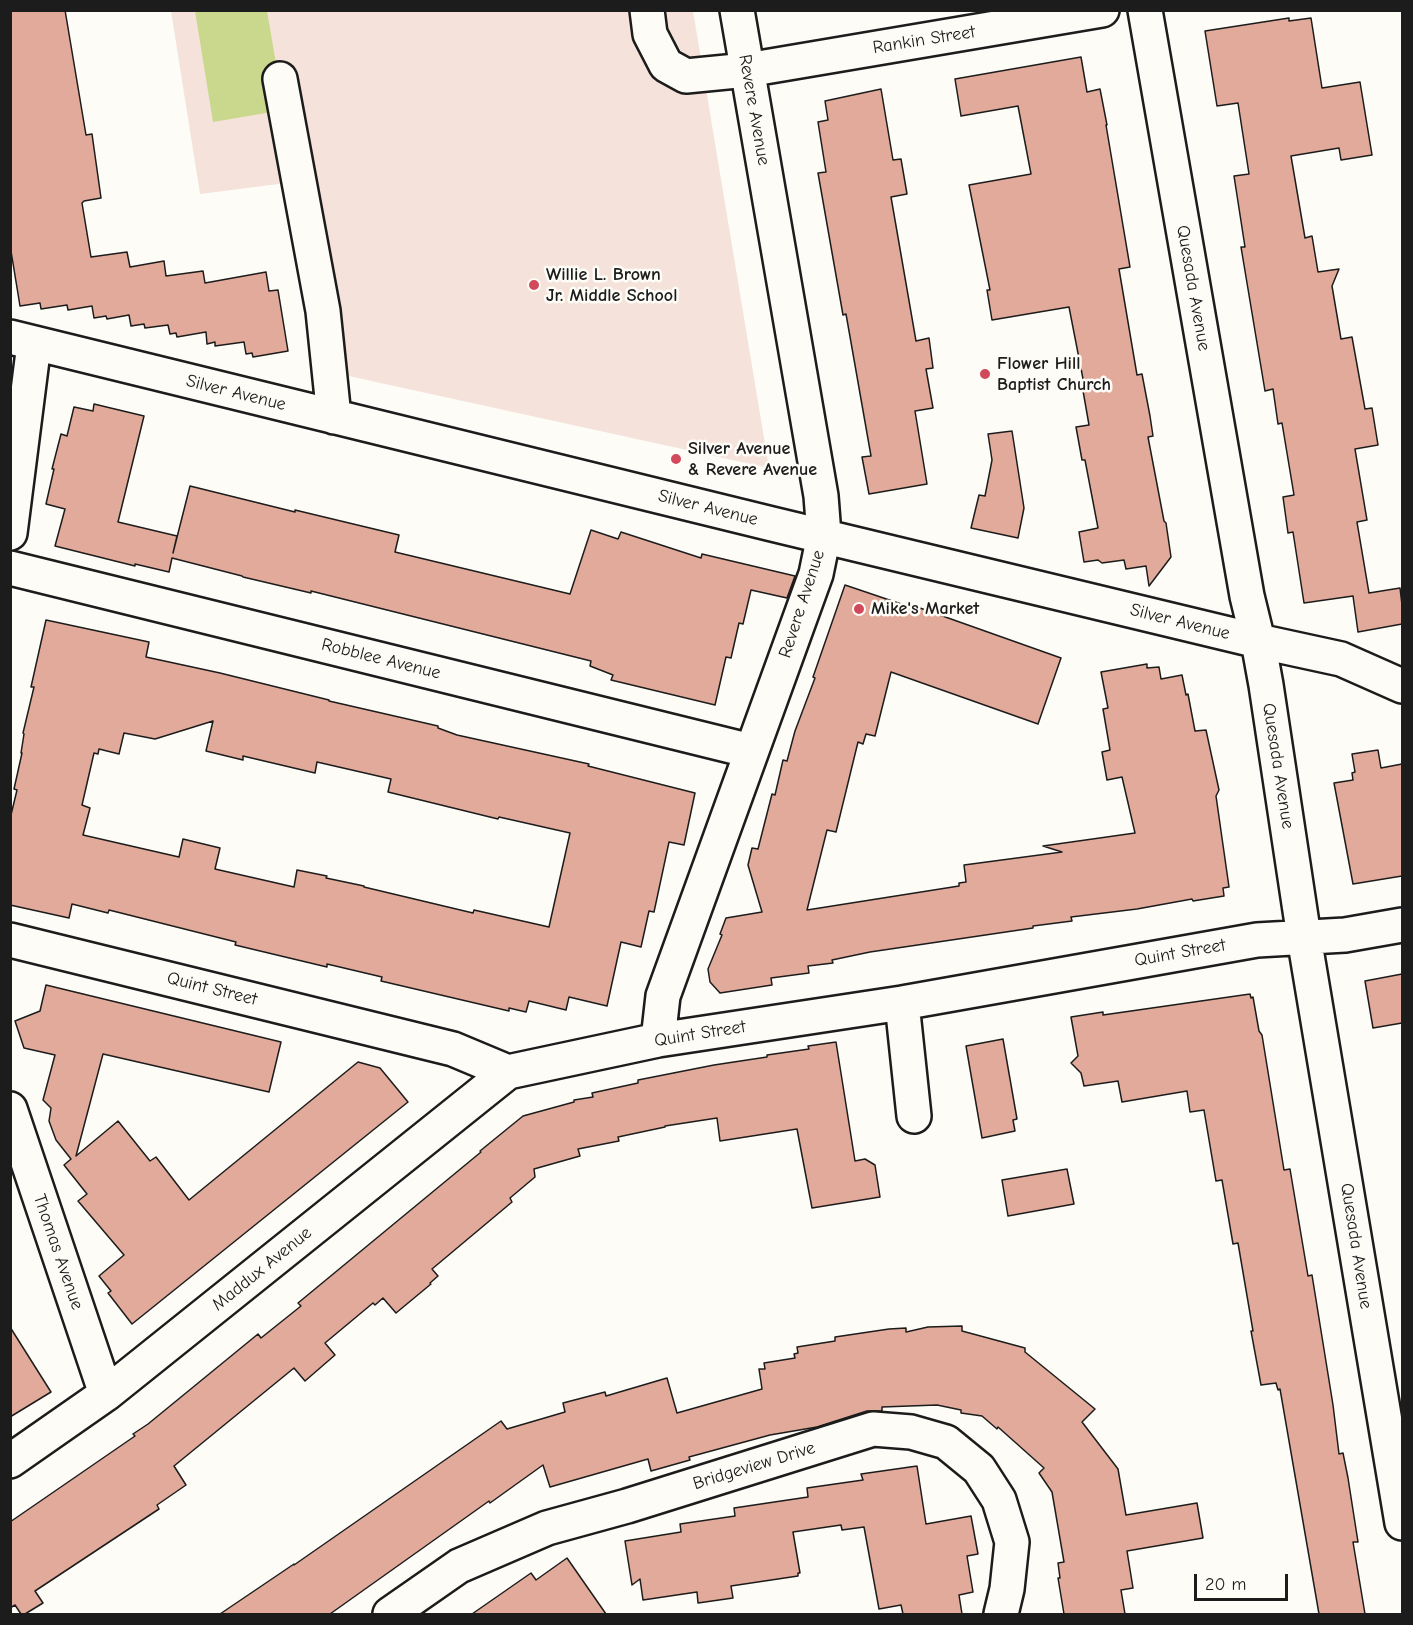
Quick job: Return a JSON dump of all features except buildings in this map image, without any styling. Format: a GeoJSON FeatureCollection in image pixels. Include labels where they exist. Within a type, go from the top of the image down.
{"type":"FeatureCollection","features":[{"type":"Feature","properties":{"kind":"street","name":"Rankin Street"},"geometry":{"type":"LineString","coordinates":[[647,10],[650,34],[666,65],[686,76],[747,70],[1102,10]]}},
{"type":"Feature","properties":{"kind":"street","name":"Revere Avenue"},"geometry":{"type":"LineString","coordinates":[[658,1040],[663,996],[816,574],[824,535],[821,496],[737,10]]}},
{"type":"Feature","properties":{"kind":"street","name":"Quesada Avenue"},"geometry":{"type":"LineString","coordinates":[[1145,10],[1246,596],[1258,641],[1304,937],[1402,1523]]}},
{"type":"Feature","properties":{"kind":"street"},"geometry":{"type":"LineString","coordinates":[[280,79],[323,311],[334,417]]}},
{"type":"Feature","properties":{"kind":"street","name":"Silver Avenue"},"geometry":{"type":"LineString","coordinates":[[22,341],[1258,641],[1341,659],[1402,686]]}},
{"type":"Feature","properties":{"kind":"street"},"geometry":{"type":"LineString","coordinates":[[10,533],[22,341]]}},
{"type":"Feature","properties":{"kind":"street","name":"Robblee Avenue"},"geometry":{"type":"LineString","coordinates":[[10,568],[751,751]]}},
{"type":"Feature","properties":{"kind":"street","name":"Quint Street"},"geometry":{"type":"LineString","coordinates":[[10,940],[453,1049],[508,1072],[658,1040],[902,1002],[1257,940],[1345,935],[1402,925]]}},
{"type":"Feature","properties":{"kind":"street"},"geometry":{"type":"LineString","coordinates":[[902,1002],[914,1116]]}},
{"type":"Feature","properties":{"kind":"street","name":"Maddux Avenue"},"geometry":{"type":"LineString","coordinates":[[10,1461],[106,1394],[508,1072]]}},
{"type":"Feature","properties":{"kind":"street","name":"Thomas Avenue"},"geometry":{"type":"LineString","coordinates":[[10,1109],[106,1394]]}},
{"type":"Feature","properties":{"kind":"street","name":"Bridgeview Drive"},"geometry":{"type":"LineString","coordinates":[[390,1614],[459,1566],[546,1528],[627,1506],[873,1429],[911,1432],[946,1442],[979,1469],[999,1500],[1012,1542],[1002,1614]]}},
{"type":"Feature","properties":{"kind":"shaded area","name":"Willie L. Brown Jr. Middle School"},"geometry":{"type":"Polygon","coordinates":[[[171,11],[693,11],[769,468],[344,375],[310,180],[200,194],[171,11]]]}},
{"type":"Feature","properties":{"kind":"green space"},"geometry":{"type":"Polygon","coordinates":[[[195,11],[267,11],[284,110],[213,122],[195,11]]]}},
{"type":"Feature","properties":{"kind":"place","name":"Willie L. Brown Jr. Middle School"},"geometry":{"type":"Point","coordinates":[534,285]}},
{"type":"Feature","properties":{"kind":"place","name":"Flower Hill Baptist Church"},"geometry":{"type":"Point","coordinates":[985,374]}},
{"type":"Feature","properties":{"kind":"place","name":"Silver Avenue & Revere Avenue"},"geometry":{"type":"Point","coordinates":[676,459]}},
{"type":"Feature","properties":{"kind":"place","name":"Mike's Market"},"geometry":{"type":"Point","coordinates":[859,609]}}]}
